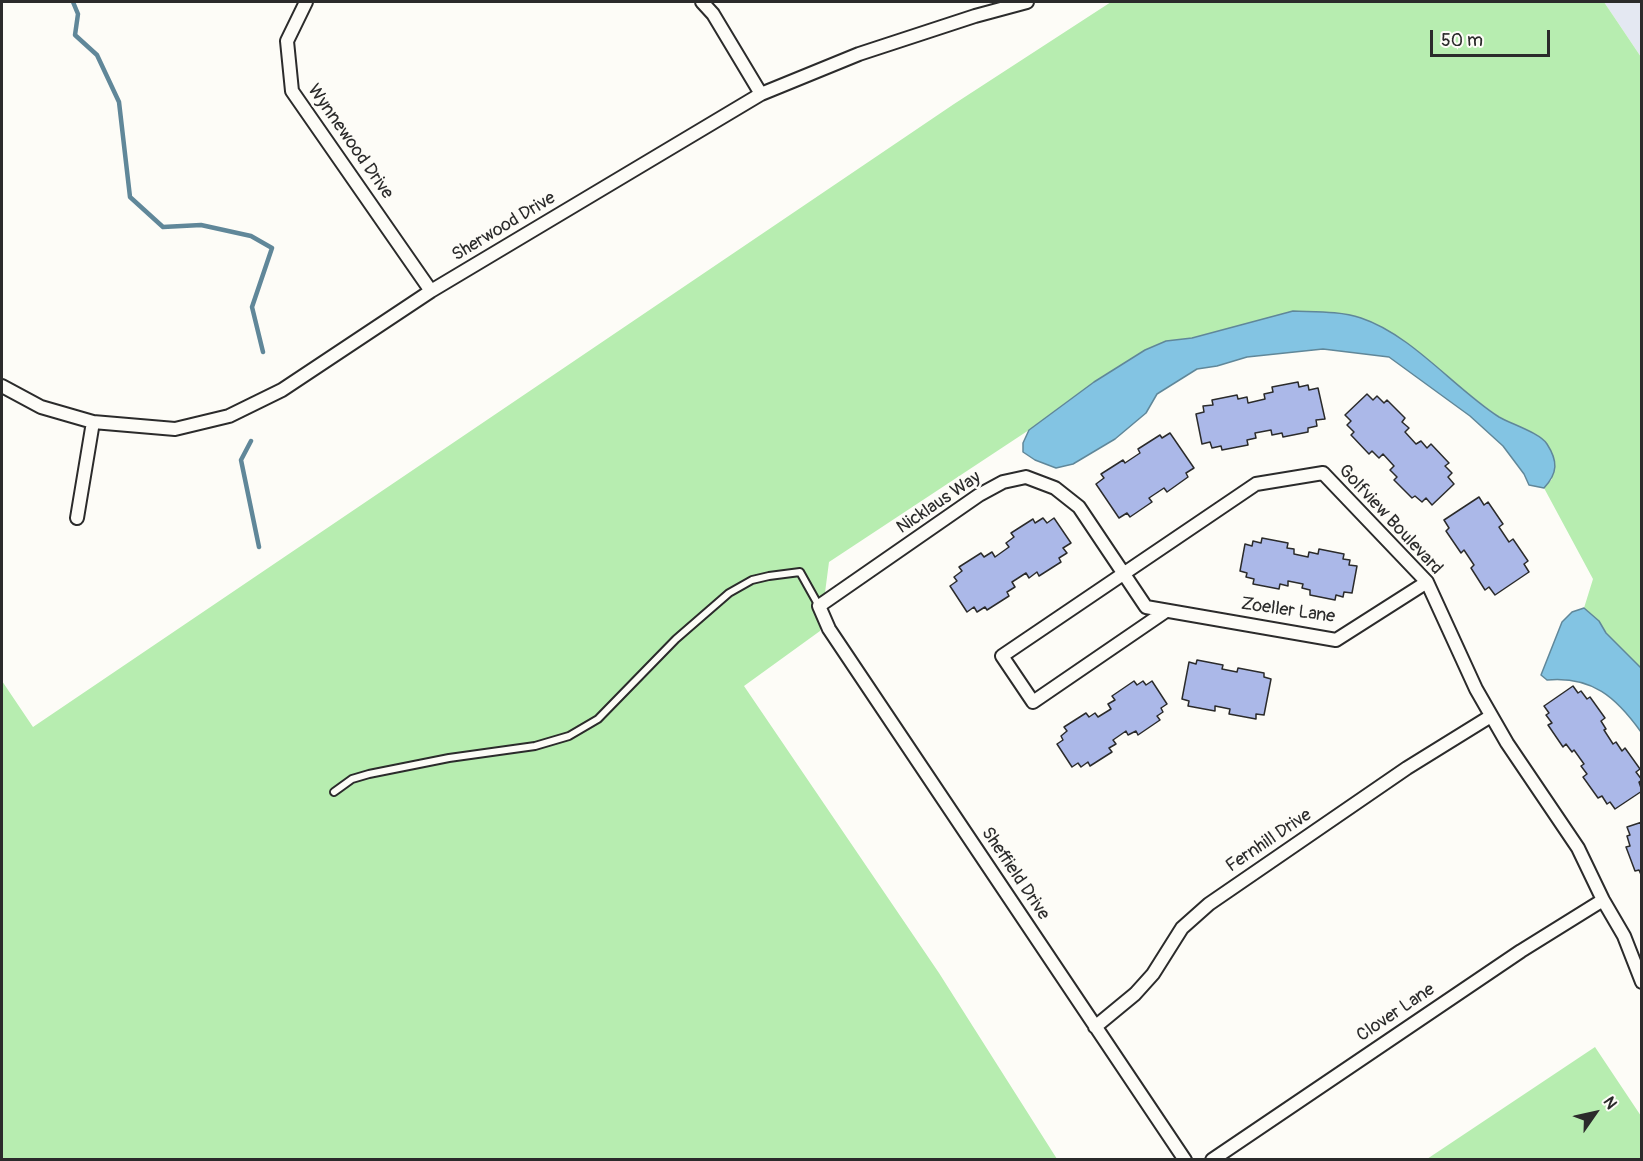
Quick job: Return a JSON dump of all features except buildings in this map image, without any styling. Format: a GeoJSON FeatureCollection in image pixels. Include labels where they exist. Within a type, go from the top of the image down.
{"type":"FeatureCollection","features":[{"type":"Feature","properties":{"kind":"street","name":"Wynnewood Drive"},"geometry":{"type":"LineString","coordinates":[[306,2],[287,41],[292,91],[431,291]]}},
{"type":"Feature","properties":{"kind":"street"},"geometry":{"type":"LineString","coordinates":[[702,2],[713,14],[761,94]]}},
{"type":"Feature","properties":{"kind":"street","name":"Sherwood Drive"},"geometry":{"type":"LineString","coordinates":[[2,386],[41,407],[93,422],[175,429],[230,416],[282,390],[431,291],[761,94],[859,54],[975,16],[1027,2]]}},
{"type":"Feature","properties":{"kind":"street"},"geometry":{"type":"LineString","coordinates":[[77,518],[93,422]]}},
{"type":"Feature","properties":{"kind":"street","name":"Golfview Boulevard"},"geometry":{"type":"LineString","coordinates":[[1166,611],[1032,702],[1002,656],[1256,484],[1323,473],[1427,582],[1476,689],[1491,716],[1578,848],[1603,900],[1624,936],[1641,982]]}},
{"type":"Feature","properties":{"kind":"street","name":"Nicklaus Way"},"geometry":{"type":"LineString","coordinates":[[819,606],[979,495],[1003,482],[1026,477],[1055,488],[1079,507],[1123,574]]}},
{"type":"Feature","properties":{"kind":"street","name":"Zoeller Lane"},"geometry":{"type":"LineString","coordinates":[[1123,574],[1146,607],[1336,640],[1427,582]]}},
{"type":"Feature","properties":{"kind":"street","name":"Sheffield Drive"},"geometry":{"type":"LineString","coordinates":[[819,606],[829,629],[1185,1160]]}},
{"type":"Feature","properties":{"kind":"street","name":"Fernhill Drive"},"geometry":{"type":"LineString","coordinates":[[1095,1027],[1135,994],[1153,974],[1182,928],[1209,904],[1407,768],[1491,716]]}},
{"type":"Feature","properties":{"kind":"street","name":"Clover Lane"},"geometry":{"type":"LineString","coordinates":[[1212,1160],[1521,951],[1603,900]]}},
{"type":"Feature","properties":{"kind":"lane"},"geometry":{"type":"LineString","coordinates":[[334,792],[352,779],[369,774],[438,760],[547,743],[578,732],[598,719],[696,620],[729,593],[753,580],[800,572],[819,606]]}},
{"type":"Feature","properties":{"kind":"shaded area"},"geometry":{"type":"Polygon","coordinates":[[[1604,2],[1641,2],[1641,57],[1604,2]]]}},
{"type":"Feature","properties":{"kind":"green space"},"geometry":{"type":"Polygon","coordinates":[[[1111,2],[1604,2],[1641,57],[1641,668],[1606,633],[1599,621],[1584,608],[1593,579],[1544,488],[1552,479],[1545,441],[1499,417],[1361,318],[1333,313],[1293,311],[1192,338],[1166,341],[1094,382],[1029,430],[829,562],[820,631],[744,686],[939,973],[1057,1159],[2,1159],[2,681],[33,727],[954,104],[1111,2]]]}},
{"type":"Feature","properties":{"kind":"green space"},"geometry":{"type":"Polygon","coordinates":[[[1595,1047],[1641,1116],[1641,1159],[1427,1159],[1595,1047]]]}},
{"type":"Feature","properties":{"kind":"water"},"geometry":{"type":"Polygon","coordinates":[[[1293,311],[1345,314],[1380,326],[1398,337],[1482,405],[1499,417],[1532,432],[1543,440],[1551,450],[1555,461],[1554,472],[1549,482],[1544,488],[1529,485],[1524,474],[1503,446],[1470,416],[1389,357],[1323,349],[1247,357],[1197,369],[1157,394],[1146,413],[1115,439],[1073,464],[1056,468],[1035,460],[1023,452],[1023,443],[1029,430],[1094,382],[1145,350],[1166,341],[1192,338],[1293,311]]]}},
{"type":"Feature","properties":{"kind":"water"},"geometry":{"type":"Polygon","coordinates":[[[1584,608],[1599,621],[1606,633],[1641,668],[1641,732],[1622,709],[1602,691],[1577,682],[1547,680],[1541,675],[1562,622],[1572,612],[1584,608]]]}},
{"type":"Feature","properties":{"kind":"waterway"},"geometry":{"type":"LineString","coordinates":[[73,2],[78,14],[75,35],[97,55],[119,102],[130,197],[163,227],[201,225],[251,236],[272,248],[252,307],[263,352]]}},
{"type":"Feature","properties":{"kind":"waterway"},"geometry":{"type":"LineString","coordinates":[[251,441],[241,460],[259,547]]}}]}
